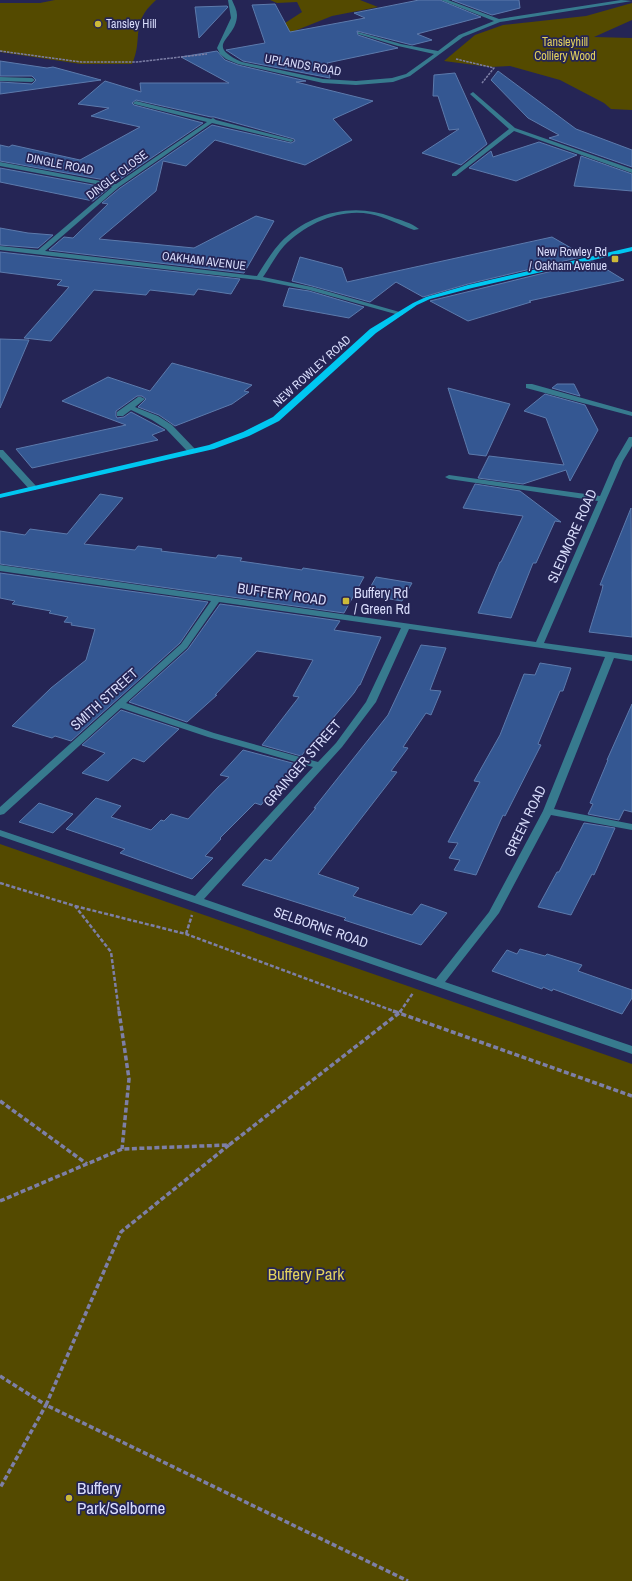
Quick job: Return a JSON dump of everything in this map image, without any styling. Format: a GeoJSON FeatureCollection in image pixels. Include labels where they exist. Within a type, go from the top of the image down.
{"type":"FeatureCollection","features":[{"type":"Feature","properties":{"kind":"main road","name":"NEW ROWLEY ROAD"},"geometry":{"type":"LineString","coordinates":[[0,496],[211,447],[246,434],[276,419],[373,331],[415,304],[428,298],[463,288],[632,249]]}},
{"type":"Feature","properties":{"kind":"street"},"geometry":{"type":"LineString","coordinates":[[221,52],[219,48],[220,42],[230,29],[234,19],[234,11],[230,0]]}},
{"type":"Feature","properties":{"kind":"street","name":"UPLANDS ROAD"},"geometry":{"type":"LineString","coordinates":[[443,0],[499,21]]}},
{"type":"Feature","properties":{"kind":"street"},"geometry":{"type":"LineString","coordinates":[[605,0],[614,3]]}},
{"type":"Feature","properties":{"kind":"street","name":"UPLANDS ROAD"},"geometry":{"type":"LineString","coordinates":[[221,52],[229,59],[240,63],[323,81],[356,83],[392,80],[408,75],[461,36],[499,21],[630,0]]}},
{"type":"Feature","properties":{"kind":"street"},"geometry":{"type":"LineString","coordinates":[[360,33],[400,46],[438,53]]}},
{"type":"Feature","properties":{"kind":"street"},"geometry":{"type":"LineString","coordinates":[[0,78],[32,80]]}},
{"type":"Feature","properties":{"kind":"street"},"geometry":{"type":"LineString","coordinates":[[473,94],[513,129],[632,170]]}},
{"type":"Feature","properties":{"kind":"street"},"geometry":{"type":"LineString","coordinates":[[136,102],[292,140]]}},
{"type":"Feature","properties":{"kind":"street","name":"DINGLE CLOSE"},"geometry":{"type":"LineString","coordinates":[[39,253],[117,186],[213,120]]}},
{"type":"Feature","properties":{"kind":"street"},"geometry":{"type":"LineString","coordinates":[[454,175],[513,129]]}},
{"type":"Feature","properties":{"kind":"street","name":"DINGLE ROAD"},"geometry":{"type":"LineString","coordinates":[[0,164],[117,186]]}},
{"type":"Feature","properties":{"kind":"street"},"geometry":{"type":"LineString","coordinates":[[259,278],[282,245],[292,236],[328,216],[341,212],[364,211],[376,213],[416,229]]}},
{"type":"Feature","properties":{"kind":"street","name":"OAKHAM AVENUE"},"geometry":{"type":"LineString","coordinates":[[0,248],[259,278],[310,288],[401,314]]}},
{"type":"Feature","properties":{"kind":"street"},"geometry":{"type":"LineString","coordinates":[[529,386],[632,414]]}},
{"type":"Feature","properties":{"kind":"street"},"geometry":{"type":"LineString","coordinates":[[120,414],[141,399]]}},
{"type":"Feature","properties":{"kind":"street"},"geometry":{"type":"LineString","coordinates":[[130,407],[155,418],[168,427],[192,451]]}},
{"type":"Feature","properties":{"kind":"street","name":"SLEDMORE ROAD"},"geometry":{"type":"LineString","coordinates":[[539,645],[619,461],[632,439]]}},
{"type":"Feature","properties":{"kind":"street"},"geometry":{"type":"LineString","coordinates":[[0,452],[33,488]]}},
{"type":"Feature","properties":{"kind":"street"},"geometry":{"type":"LineString","coordinates":[[449,477],[603,499]]}},
{"type":"Feature","properties":{"kind":"street","name":"BUFFERY ROAD"},"geometry":{"type":"LineString","coordinates":[[0,568],[632,658]]}},
{"type":"Feature","properties":{"kind":"street","name":"SMITH STREET"},"geometry":{"type":"LineString","coordinates":[[0,812],[184,646],[217,598]]}},
{"type":"Feature","properties":{"kind":"street","name":"GRAINGER STREET"},"geometry":{"type":"LineString","coordinates":[[196,901],[339,745],[371,702],[406,626]]}},
{"type":"Feature","properties":{"kind":"street","name":"GREEN ROAD"},"geometry":{"type":"LineString","coordinates":[[438,983],[494,914],[548,810],[610,656]]}},
{"type":"Feature","properties":{"kind":"street"},"geometry":{"type":"LineString","coordinates":[[120,704],[211,735],[320,766]]}},
{"type":"Feature","properties":{"kind":"street"},"geometry":{"type":"LineString","coordinates":[[548,810],[632,827]]}},
{"type":"Feature","properties":{"kind":"street","name":"SELBORNE ROAD"},"geometry":{"type":"LineString","coordinates":[[0,833],[632,1050]]}},
{"type":"Feature","properties":{"kind":"path"},"geometry":{"type":"LineString","coordinates":[[0,51],[81,62],[137,62],[221,52]]}},
{"type":"Feature","properties":{"kind":"path"},"geometry":{"type":"LineString","coordinates":[[438,53],[494,68],[473,94]]}},
{"type":"Feature","properties":{"kind":"path"},"geometry":{"type":"LineString","coordinates":[[0,883],[75,906],[186,934],[399,1013],[632,1096]]}},
{"type":"Feature","properties":{"kind":"path"},"geometry":{"type":"LineString","coordinates":[[75,906],[111,952],[129,1078],[122,1149]]}},
{"type":"Feature","properties":{"kind":"path"},"geometry":{"type":"LineString","coordinates":[[0,1488],[46,1405],[121,1232],[399,1013],[424,978]]}},
{"type":"Feature","properties":{"kind":"path"},"geometry":{"type":"LineString","coordinates":[[0,1101],[87,1164]]}},
{"type":"Feature","properties":{"kind":"path"},"geometry":{"type":"LineString","coordinates":[[0,1201],[122,1149],[230,1145]]}},
{"type":"Feature","properties":{"kind":"path"},"geometry":{"type":"LineString","coordinates":[[0,1376],[46,1405],[408,1581]]}},
{"type":"Feature","properties":{"kind":"green space"},"geometry":{"type":"Polygon","coordinates":[[[55,0],[156,0],[143,16],[140,24],[137,46],[132,64],[81,64],[0,52],[0,3],[40,3],[55,0]]]}},
{"type":"Feature","properties":{"kind":"green space"},"geometry":{"type":"Polygon","coordinates":[[[270,0],[360,0],[378,7],[332,16],[282,36],[282,25],[302,12],[297,2],[277,3],[270,0]]]}},
{"type":"Feature","properties":{"kind":"green space","name":"Tansleyhill Colliery Wood"},"geometry":{"type":"Polygon","coordinates":[[[632,3],[632,20],[594,37],[632,38],[632,110],[611,109],[604,103],[560,80],[510,66],[490,67],[444,61],[475,35],[503,25],[586,16],[632,3]]]}},
{"type":"Feature","properties":{"kind":"green space","name":"Buffery Park"},"geometry":{"type":"Polygon","coordinates":[[[0,844],[632,1064],[632,1581],[0,1581],[0,844]]]}},
{"type":"Feature","properties":{"kind":"building"},"geometry":{"type":"Polygon","coordinates":[[[419,0],[440,0],[481,17],[417,34],[432,40],[412,45],[357,31],[358,35],[398,48],[327,63],[330,78],[243,61],[226,50],[265,43],[252,5],[275,4],[290,32],[365,18],[354,13],[419,0]]]}},
{"type":"Feature","properties":{"kind":"building"},"geometry":{"type":"Polygon","coordinates":[[[452,0],[519,0],[520,8],[492,15],[452,0]]]}},
{"type":"Feature","properties":{"kind":"building"},"geometry":{"type":"Polygon","coordinates":[[[195,7],[228,7],[199,38],[195,7]]]}},
{"type":"Feature","properties":{"kind":"building"},"geometry":{"type":"Polygon","coordinates":[[[217,51],[225,60],[238,65],[306,81],[296,82],[373,101],[333,119],[352,140],[305,165],[215,140],[186,166],[163,161],[156,191],[99,239],[194,248],[256,216],[274,221],[244,273],[49,250],[64,237],[73,238],[108,204],[102,203],[120,188],[212,125],[291,143],[295,141],[294,139],[214,117],[136,100],[132,103],[134,105],[203,123],[116,182],[0,161],[0,145],[9,147],[12,145],[80,160],[140,127],[91,116],[109,108],[78,104],[105,81],[141,92],[140,83],[229,83],[181,57],[217,51]]]}},
{"type":"Feature","properties":{"kind":"building"},"geometry":{"type":"Polygon","coordinates":[[[0,61],[47,68],[53,67],[101,80],[0,94],[0,82],[32,84],[36,80],[32,76],[0,76],[0,61]]]}},
{"type":"Feature","properties":{"kind":"building"},"geometry":{"type":"Polygon","coordinates":[[[498,71],[576,129],[632,150],[632,167],[549,138],[559,135],[528,118],[491,80],[498,71]]]}},
{"type":"Feature","properties":{"kind":"building"},"geometry":{"type":"Polygon","coordinates":[[[455,73],[487,144],[461,165],[422,153],[459,129],[449,130],[438,96],[433,96],[434,75],[455,73]]]}},
{"type":"Feature","properties":{"kind":"building"},"geometry":{"type":"Polygon","coordinates":[[[539,142],[577,155],[516,181],[469,168],[491,151],[493,157],[539,142]]]}},
{"type":"Feature","properties":{"kind":"building"},"geometry":{"type":"Polygon","coordinates":[[[581,156],[632,174],[632,191],[574,186],[581,156]]]}},
{"type":"Feature","properties":{"kind":"building"},"geometry":{"type":"Polygon","coordinates":[[[0,168],[109,188],[93,201],[0,182],[0,168]]]}},
{"type":"Feature","properties":{"kind":"building"},"geometry":{"type":"Polygon","coordinates":[[[0,228],[28,233],[53,235],[38,248],[0,245],[0,228]]]}},
{"type":"Feature","properties":{"kind":"building"},"geometry":{"type":"Polygon","coordinates":[[[552,237],[585,256],[468,284],[423,297],[396,282],[370,302],[292,281],[300,257],[342,268],[347,282],[552,237]]]}},
{"type":"Feature","properties":{"kind":"building"},"geometry":{"type":"Polygon","coordinates":[[[0,252],[240,279],[231,294],[198,289],[194,295],[150,290],[146,295],[94,290],[51,341],[24,338],[69,287],[57,285],[62,280],[0,272],[0,252]]]}},
{"type":"Feature","properties":{"kind":"building"},"geometry":{"type":"Polygon","coordinates":[[[593,261],[624,280],[529,301],[531,302],[468,321],[430,301],[593,261]]]}},
{"type":"Feature","properties":{"kind":"building"},"geometry":{"type":"Polygon","coordinates":[[[289,288],[309,291],[364,307],[349,318],[283,306],[289,288]]]}},
{"type":"Feature","properties":{"kind":"building"},"geometry":{"type":"Polygon","coordinates":[[[0,339],[29,340],[0,408],[0,339]]]}},
{"type":"Feature","properties":{"kind":"building"},"geometry":{"type":"Polygon","coordinates":[[[172,363],[252,385],[244,391],[249,392],[232,404],[175,426],[159,415],[138,407],[146,399],[142,396],[137,396],[116,411],[117,418],[124,417],[131,412],[165,430],[152,435],[158,440],[32,468],[16,449],[126,425],[62,401],[108,377],[150,391],[172,363]]]}},
{"type":"Feature","properties":{"kind":"building"},"geometry":{"type":"Polygon","coordinates":[[[557,384],[574,384],[580,396],[552,388],[557,384]]]}},
{"type":"Feature","properties":{"kind":"building"},"geometry":{"type":"Polygon","coordinates":[[[448,388],[510,404],[486,456],[469,454],[448,388]]]}},
{"type":"Feature","properties":{"kind":"building"},"geometry":{"type":"Polygon","coordinates":[[[545,394],[585,405],[598,430],[570,481],[566,470],[523,484],[478,478],[489,456],[564,465],[546,418],[524,411],[545,394]]]}},
{"type":"Feature","properties":{"kind":"building"},"geometry":{"type":"Polygon","coordinates":[[[475,484],[520,491],[561,522],[555,521],[536,563],[533,563],[511,618],[478,613],[500,562],[523,516],[463,508],[475,484]]]}},
{"type":"Feature","properties":{"kind":"building"},"geometry":{"type":"Polygon","coordinates":[[[100,494],[123,498],[84,544],[135,550],[138,546],[162,549],[161,551],[216,558],[218,555],[242,558],[240,561],[364,577],[344,613],[0,564],[0,531],[25,535],[30,529],[67,534],[100,494]]]}},
{"type":"Feature","properties":{"kind":"building"},"geometry":{"type":"Polygon","coordinates":[[[631,508],[632,637],[589,632],[602,590],[603,585],[600,585],[631,508]]]}},
{"type":"Feature","properties":{"kind":"building"},"geometry":{"type":"Polygon","coordinates":[[[0,573],[208,602],[180,643],[71,741],[55,736],[52,738],[12,726],[51,688],[86,660],[95,629],[71,625],[72,623],[64,622],[68,617],[49,613],[51,611],[12,604],[15,601],[0,598],[0,573]]]}},
{"type":"Feature","properties":{"kind":"building"},"geometry":{"type":"Polygon","coordinates":[[[376,577],[412,583],[402,601],[366,595],[376,577]]]}},
{"type":"Feature","properties":{"kind":"building"},"geometry":{"type":"Polygon","coordinates":[[[220,604],[340,621],[334,630],[381,637],[360,685],[301,756],[262,745],[299,697],[293,696],[313,660],[257,651],[215,695],[217,695],[187,722],[129,702],[188,649],[220,604]]]}},
{"type":"Feature","properties":{"kind":"building"},"geometry":{"type":"Polygon","coordinates":[[[421,645],[446,648],[430,690],[441,691],[431,715],[426,713],[403,747],[408,748],[391,771],[397,772],[318,874],[359,888],[353,896],[412,915],[421,904],[447,913],[421,945],[344,920],[346,918],[242,885],[265,859],[271,861],[316,808],[314,808],[388,715],[421,645]]]}},
{"type":"Feature","properties":{"kind":"building"},"geometry":{"type":"Polygon","coordinates":[[[540,663],[571,668],[563,691],[560,691],[538,744],[541,745],[505,816],[503,815],[476,875],[454,870],[460,860],[449,858],[458,843],[448,842],[480,782],[474,781],[500,735],[524,674],[535,675],[540,663]]]}},
{"type":"Feature","properties":{"kind":"building"},"geometry":{"type":"Polygon","coordinates":[[[632,704],[632,812],[624,810],[619,820],[588,814],[593,804],[590,803],[607,760],[632,704]]]}},
{"type":"Feature","properties":{"kind":"building"},"geometry":{"type":"Polygon","coordinates":[[[121,710],[179,729],[144,762],[133,758],[108,781],[82,773],[105,753],[82,745],[121,710]]]}},
{"type":"Feature","properties":{"kind":"building"},"geometry":{"type":"Polygon","coordinates":[[[243,750],[296,764],[261,805],[255,803],[220,838],[221,839],[205,856],[213,858],[192,879],[120,853],[125,849],[66,829],[96,798],[121,806],[111,817],[151,830],[161,820],[164,821],[171,814],[188,819],[229,777],[220,775],[243,750]]]}},
{"type":"Feature","properties":{"kind":"building"},"geometry":{"type":"Polygon","coordinates":[[[39,803],[73,814],[53,833],[19,822],[39,803]]]}},
{"type":"Feature","properties":{"kind":"building"},"geometry":{"type":"Polygon","coordinates":[[[584,823],[615,828],[594,875],[592,874],[571,915],[538,907],[557,872],[559,872],[584,823]]]}},
{"type":"Feature","properties":{"kind":"building"},"geometry":{"type":"Polygon","coordinates":[[[520,949],[545,956],[547,954],[582,965],[578,971],[632,990],[632,998],[622,1014],[553,989],[552,991],[543,987],[542,989],[492,971],[507,950],[517,954],[520,949]]]}},
{"type":"Feature","properties":{"kind":"place","name":"Tansley Hill"},"geometry":{"type":"Point","coordinates":[98,24]}},
{"type":"Feature","properties":{"kind":"place","name":"New Rowley Rd / Oakham Avenue"},"geometry":{"type":"Point","coordinates":[615,259]}},
{"type":"Feature","properties":{"kind":"place","name":"Buffery Rd / Green Rd"},"geometry":{"type":"Point","coordinates":[346,601]}},
{"type":"Feature","properties":{"kind":"place","name":"Buffery Park/Selborne"},"geometry":{"type":"Point","coordinates":[69,1498]}}]}
